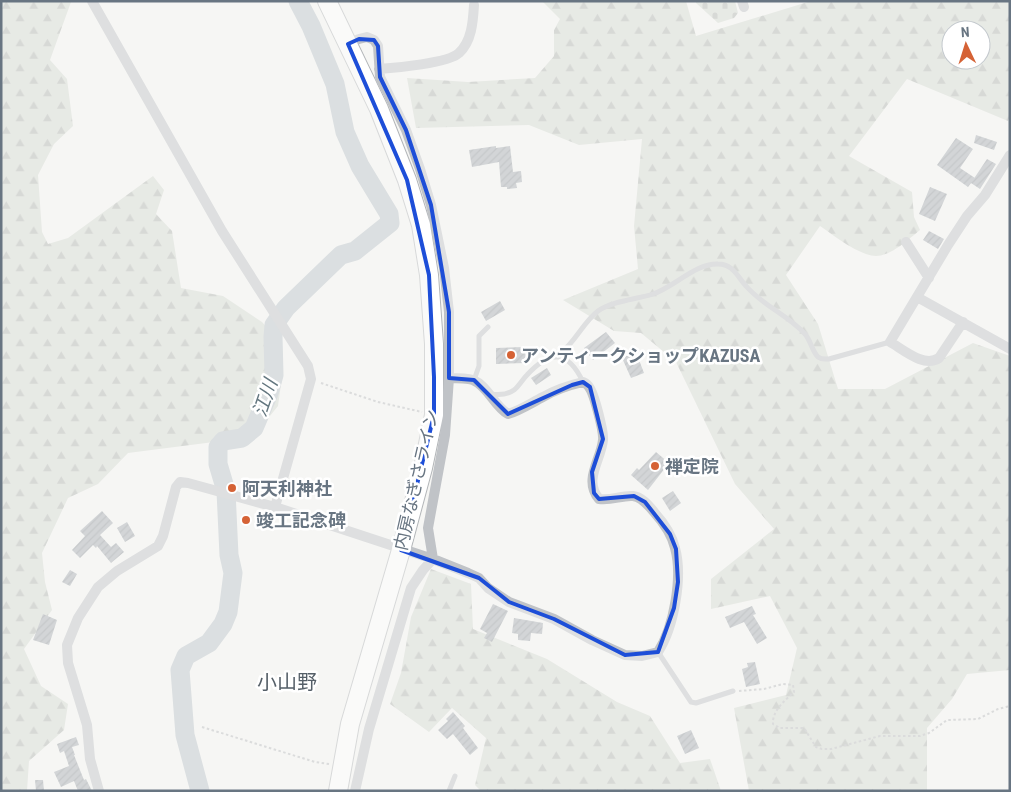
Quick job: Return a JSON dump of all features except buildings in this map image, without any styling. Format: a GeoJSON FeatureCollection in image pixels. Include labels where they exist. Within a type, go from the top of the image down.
{"type":"FeatureCollection","features":[{"type":"Feature","properties":{"kind":"highway","name":"内房なぎさライン"},"geometry":{"type":"LineString","coordinates":[[327,1],[383,118],[407,180],[420,226],[429,275],[434,344],[434,415],[423,468],[350,724],[338,791]]}},
{"type":"Feature","properties":{"kind":"street"},"geometry":{"type":"LineString","coordinates":[[92,1],[222,230],[308,366],[311,379],[275,508]]}},
{"type":"Feature","properties":{"kind":"street"},"geometry":{"type":"LineString","coordinates":[[379,69],[426,64],[458,54],[464,47],[473,26],[474,6]]}},
{"type":"Feature","properties":{"kind":"street"},"geometry":{"type":"LineString","coordinates":[[348,44],[359,38],[367,37],[374,40],[378,46],[380,77],[393,101],[413,150],[439,239],[444,268],[449,312],[449,378],[445,435],[428,528],[433,559]]}},
{"type":"Feature","properties":{"kind":"street"},"geometry":{"type":"LineString","coordinates":[[963,322],[939,358],[934,361],[923,361],[890,342],[948,245],[967,216],[985,195],[1010,154]]}},
{"type":"Feature","properties":{"kind":"street"},"geometry":{"type":"LineString","coordinates":[[906,242],[928,278]]}},
{"type":"Feature","properties":{"kind":"street"},"geometry":{"type":"LineString","coordinates":[[917,297],[1010,349]]}},
{"type":"Feature","properties":{"kind":"street"},"geometry":{"type":"LineString","coordinates":[[100,791],[90,759],[87,725],[68,663],[67,645],[78,618],[98,587],[117,571],[158,546],[163,536],[176,487],[180,482],[275,508],[433,559],[479,578],[488,588],[509,602],[554,619],[592,640],[625,655],[642,656],[658,652],[665,641],[674,608],[678,582],[676,549],[670,534],[646,502],[634,496],[608,500],[599,499],[594,494],[592,472],[603,439],[602,428],[590,387],[583,382],[545,396],[518,411],[508,414],[499,409],[488,393],[474,380],[449,378]]}},
{"type":"Feature","properties":{"kind":"street"},"geometry":{"type":"LineString","coordinates":[[355,791],[369,729],[411,588],[422,570],[433,559]]}},
{"type":"Feature","properties":{"kind":"lane"},"geometry":{"type":"LineString","coordinates":[[488,393],[498,395],[513,391],[534,369],[562,352],[575,338],[578,331],[600,309],[652,295],[700,268],[711,264],[721,264],[732,268],[745,285],[763,303],[803,332],[809,339],[817,356],[822,359],[829,359],[890,342]]}},
{"type":"Feature","properties":{"kind":"lane"},"geometry":{"type":"LineString","coordinates":[[474,380],[479,366],[479,336],[488,327]]}},
{"type":"Feature","properties":{"kind":"lane"},"geometry":{"type":"LineString","coordinates":[[554,356],[560,356],[574,366],[583,382]]}},
{"type":"Feature","properties":{"kind":"lane"},"geometry":{"type":"LineString","coordinates":[[658,652],[691,702],[696,703],[733,691]]}},
{"type":"Feature","properties":{"kind":"lane"},"geometry":{"type":"LineString","coordinates":[[449,791],[455,776]]}},
{"type":"Feature","properties":{"kind":"path"},"geometry":{"type":"LineString","coordinates":[[311,379],[378,402],[434,415]]}},
{"type":"Feature","properties":{"kind":"path"},"geometry":{"type":"LineString","coordinates":[[733,691],[764,689],[783,684],[793,685],[794,692],[772,718],[773,724],[780,728],[804,728],[816,747],[822,749],[839,748],[880,736],[920,736],[928,733],[946,720],[978,719],[998,709],[1010,706]]}},
{"type":"Feature","properties":{"kind":"path"},"geometry":{"type":"LineString","coordinates":[[202,726],[315,762],[342,766]]}},
{"type":"Feature","properties":{"kind":"highlighted area"},"geometry":{"type":"Polygon","coordinates":[[[359,39],[374,40],[378,46],[380,77],[406,130],[431,205],[449,312],[449,378],[474,380],[508,414],[572,385],[583,382],[590,387],[603,439],[592,472],[594,493],[599,499],[634,496],[645,502],[670,534],[676,549],[678,582],[674,608],[658,652],[625,655],[554,619],[509,602],[479,578],[401,550],[434,415],[429,275],[407,180],[348,44],[359,39]]]}},
{"type":"Feature","properties":{"kind":"green space"},"geometry":{"type":"Polygon","coordinates":[[[1,1],[71,2],[50,60],[67,79],[73,126],[54,144],[38,175],[42,232],[48,244],[68,238],[153,176],[164,190],[156,214],[172,231],[181,288],[223,296],[262,322],[282,344],[283,370],[278,406],[253,437],[128,453],[98,484],[68,498],[42,553],[45,582],[52,610],[24,649],[41,686],[68,704],[64,730],[29,761],[27,791],[1,791],[1,1]]]}},
{"type":"Feature","properties":{"kind":"green space"},"geometry":{"type":"Polygon","coordinates":[[[540,1],[686,1],[696,36],[811,1],[1010,1],[1010,116],[1008,121],[907,79],[849,156],[912,192],[914,217],[920,230],[894,250],[876,256],[862,253],[820,226],[786,275],[818,324],[838,389],[885,389],[973,343],[1010,356],[1010,670],[967,674],[952,699],[927,728],[927,790],[929,791],[749,791],[734,708],[786,695],[797,648],[770,596],[711,609],[711,579],[774,529],[735,484],[676,362],[641,333],[614,331],[563,300],[638,269],[634,226],[642,139],[579,145],[529,125],[416,128],[407,78],[468,82],[535,78],[554,56],[554,30],[560,19],[540,1]]]}},
{"type":"Feature","properties":{"kind":"green space"},"geometry":{"type":"Polygon","coordinates":[[[696,1],[735,1],[738,13],[734,18],[718,23],[696,1]]]}},
{"type":"Feature","properties":{"kind":"green space"},"geometry":{"type":"Polygon","coordinates":[[[431,569],[471,584],[473,629],[547,659],[617,702],[650,716],[680,763],[710,759],[721,791],[481,791],[475,785],[486,738],[452,708],[429,732],[390,704],[401,673],[411,617],[431,569]]]}},
{"type":"Feature","properties":{"kind":"waterway","name":"江川"},"geometry":{"type":"LineString","coordinates":[[200,791],[185,735],[180,670],[186,656],[209,643],[223,624],[228,612],[233,573],[229,555],[226,491],[218,464],[218,447],[223,441],[242,438],[254,428],[269,393],[274,375],[274,325],[286,308],[341,255],[355,251],[390,223],[389,214],[360,166],[345,132],[335,84],[311,26],[298,1]]}},
{"type":"Feature","properties":{"kind":"place","name":"アンティークショップKAZUSA"},"geometry":{"type":"Point","coordinates":[511,355]}},
{"type":"Feature","properties":{"kind":"place","name":"禅定院"},"geometry":{"type":"Point","coordinates":[655,466]}},
{"type":"Feature","properties":{"kind":"place","name":"阿天利神社"},"geometry":{"type":"Point","coordinates":[232,488]}},
{"type":"Feature","properties":{"kind":"place","name":"竣工記念碑"},"geometry":{"type":"Point","coordinates":[246,520]}},
{"type":"Feature","properties":{"kind":"district","name":"小山野"},"geometry":{"type":"Point","coordinates":[287,682]}}]}
